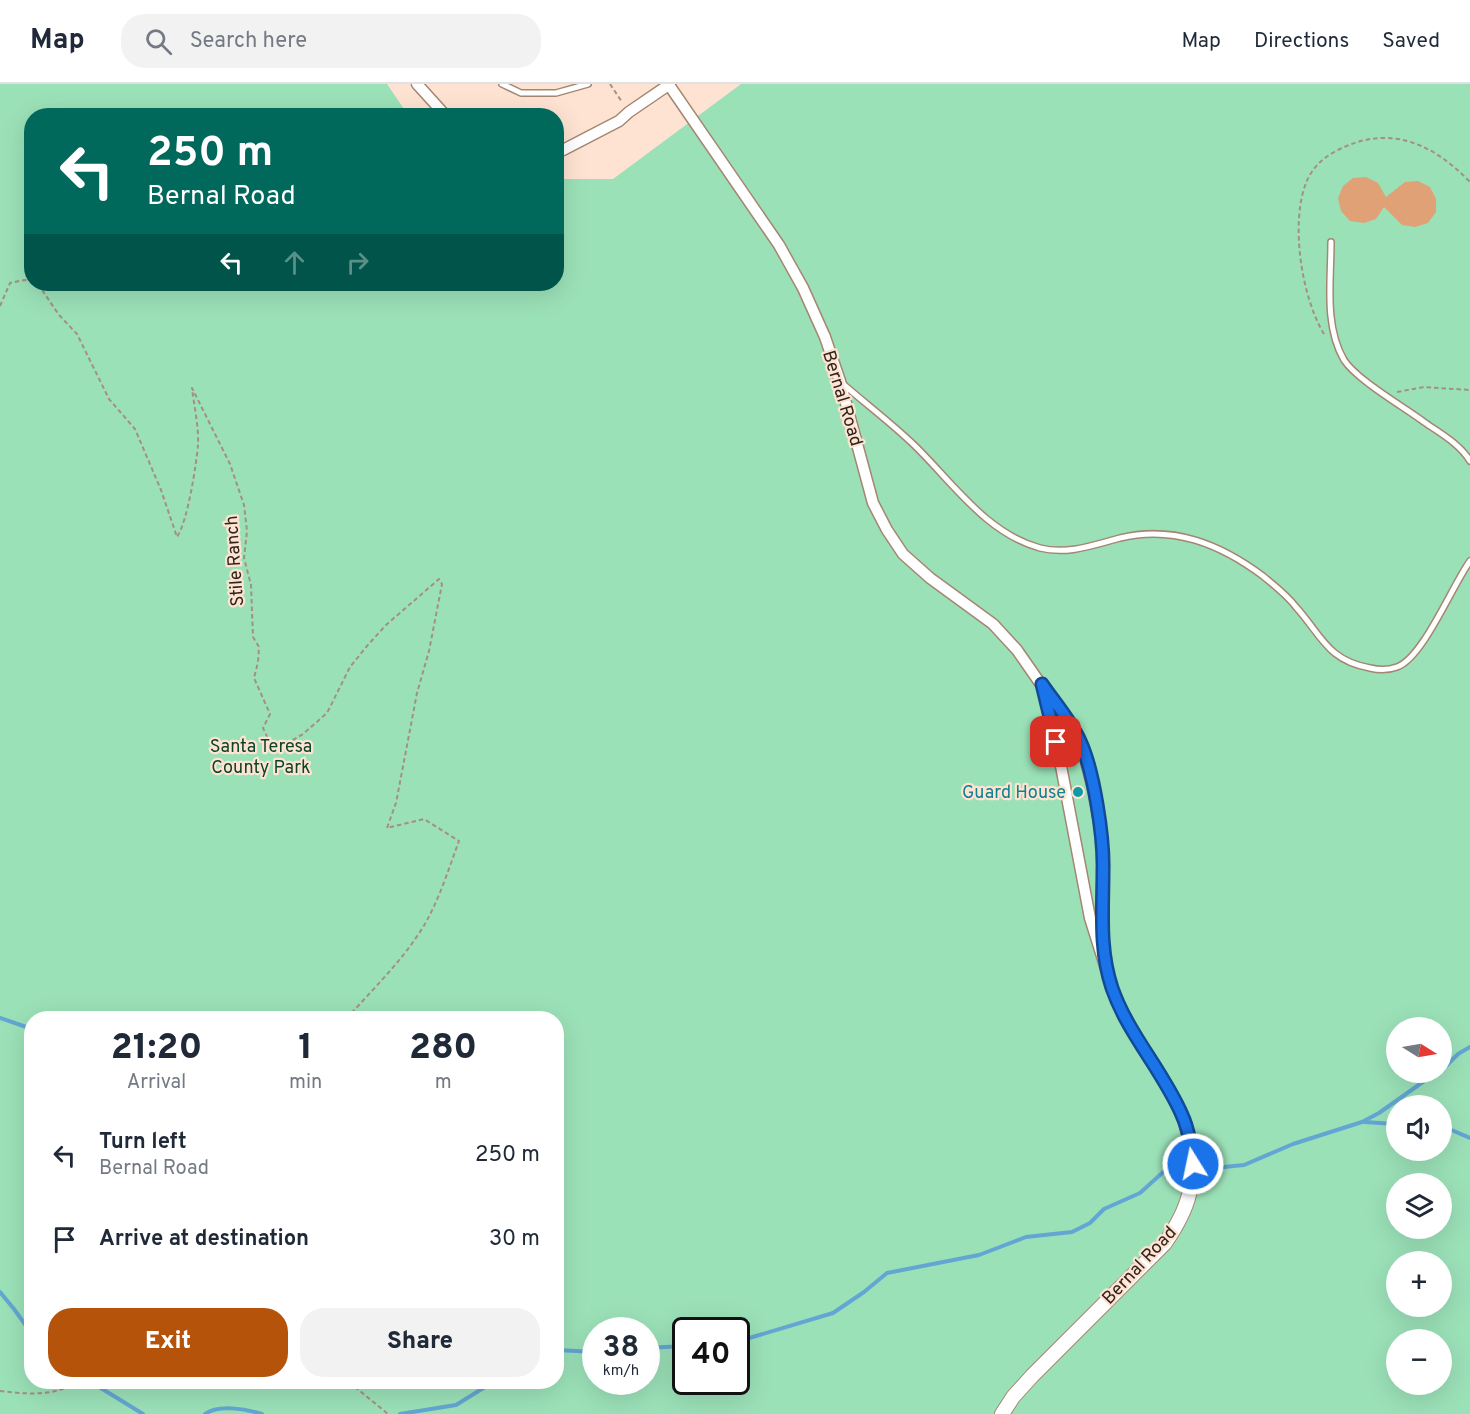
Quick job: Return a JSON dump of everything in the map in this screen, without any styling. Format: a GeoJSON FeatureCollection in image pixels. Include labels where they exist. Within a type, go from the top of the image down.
{"type":"FeatureCollection","features":[{"type":"Feature","properties":{"kind":"street"},"geometry":{"type":"LineString","coordinates":[[417,84],[439,108]]}},
{"type":"Feature","properties":{"kind":"street"},"geometry":{"type":"LineString","coordinates":[[564,149],[619,121],[669,84]]}},
{"type":"Feature","properties":{"kind":"street","name":"Bernal Road"},"geometry":{"type":"LineString","coordinates":[[669,84],[779,245],[803,288],[825,337],[840,381],[873,504],[887,530],[903,554],[930,578],[993,624],[1017,650],[1081,742],[1102,838],[1103,957]]}},
{"type":"Feature","properties":{"kind":"street","name":"Bernal Road"},"geometry":{"type":"LineString","coordinates":[[1002,1414],[1013,1397],[1032,1376],[1165,1243],[1178,1224],[1186,1206],[1193,1164],[1184,1118],[1124,1017],[1112,988],[1088,910],[1053,724],[1042,684]]}},
{"type":"Feature","properties":{"kind":"lane"},"geometry":{"type":"LineString","coordinates":[[502,84],[521,93],[556,93],[588,84]]}},
{"type":"Feature","properties":{"kind":"lane"},"geometry":{"type":"LineString","coordinates":[[1331,242],[1331,321],[1336,342],[1345,361],[1364,379],[1449,440],[1470,460]]}},
{"type":"Feature","properties":{"kind":"lane"},"geometry":{"type":"LineString","coordinates":[[840,381],[911,442],[983,516],[1005,533],[1041,548],[1064,550],[1144,534],[1184,537],[1216,547],[1240,560],[1283,592],[1327,648],[1341,659],[1359,666],[1377,670],[1397,668],[1412,657],[1426,638],[1470,561]]}},
{"type":"Feature","properties":{"kind":"path"},"geometry":{"type":"LineString","coordinates":[[610,84],[629,112]]}},
{"type":"Feature","properties":{"kind":"path"},"geometry":{"type":"LineString","coordinates":[[1341,352],[1326,338],[1316,322],[1301,259],[1299,224],[1302,202],[1306,184],[1314,169],[1326,155],[1366,138],[1382,136],[1401,139],[1428,149],[1453,165],[1470,182]]}},
{"type":"Feature","properties":{"kind":"path"},"geometry":{"type":"LineString","coordinates":[[0,306],[10,283],[24,280]]}},
{"type":"Feature","properties":{"kind":"path","name":"Stile Ranch"},"geometry":{"type":"LineString","coordinates":[[43,291],[59,315],[77,334],[109,399],[135,429],[161,490],[177,537],[181,530],[190,492],[198,443],[192,388],[230,464],[244,505],[247,531],[244,558],[251,585],[253,637],[259,647],[254,678],[270,714],[263,728],[270,743],[277,748],[303,734],[327,713],[350,667],[386,625],[439,579],[442,584],[429,651],[417,693],[396,803],[387,828],[424,819],[459,840],[426,922],[406,950],[353,1011]]}},
{"type":"Feature","properties":{"kind":"path"},"geometry":{"type":"LineString","coordinates":[[1385,394],[1424,387],[1470,390]]}},
{"type":"Feature","properties":{"kind":"path"},"geometry":{"type":"LineString","coordinates":[[0,1391],[32,1394],[62,1389]]}},
{"type":"Feature","properties":{"kind":"path"},"geometry":{"type":"LineString","coordinates":[[358,1389],[388,1414]]}},
{"type":"Feature","properties":{"kind":"green space","name":"Santa Teresa County Park"},"geometry":{"type":"Polygon","coordinates":[[[0,84],[387,84],[403,108],[24,108],[24,291],[564,291],[564,179],[613,179],[741,84],[1470,84],[1470,1414],[0,1414],[0,84]]]}},
{"type":"Feature","properties":{"kind":"building"},"geometry":{"type":"Polygon","coordinates":[[[1366,177],[1378,183],[1386,197],[1405,182],[1418,181],[1430,187],[1436,199],[1436,212],[1428,223],[1415,227],[1402,225],[1384,207],[1376,219],[1364,223],[1350,221],[1341,211],[1338,198],[1343,186],[1353,178],[1366,177]]]}},
{"type":"Feature","properties":{"kind":"waterway"},"geometry":{"type":"LineString","coordinates":[[0,1018],[24,1026]]}},
{"type":"Feature","properties":{"kind":"waterway"},"geometry":{"type":"LineString","coordinates":[[1452,1060],[1470,1047]]}},
{"type":"Feature","properties":{"kind":"waterway"},"geometry":{"type":"LineString","coordinates":[[1205,1162],[1224,1167],[1244,1165],[1293,1144],[1362,1122],[1379,1113],[1421,1083]]}},
{"type":"Feature","properties":{"kind":"waterway"},"geometry":{"type":"LineString","coordinates":[[1364,1122],[1386,1123]]}},
{"type":"Feature","properties":{"kind":"waterway"},"geometry":{"type":"LineString","coordinates":[[1452,1130],[1470,1138]]}},
{"type":"Feature","properties":{"kind":"waterway"},"geometry":{"type":"LineString","coordinates":[[750,1338],[833,1313],[887,1273],[979,1255],[1026,1237],[1072,1232],[1090,1223],[1104,1209],[1140,1193],[1182,1155]]}},
{"type":"Feature","properties":{"kind":"waterway"},"geometry":{"type":"LineString","coordinates":[[0,1292],[24,1323]]}},
{"type":"Feature","properties":{"kind":"waterway"},"geometry":{"type":"LineString","coordinates":[[660,1347],[672,1347]]}},
{"type":"Feature","properties":{"kind":"waterway"},"geometry":{"type":"LineString","coordinates":[[564,1350],[582,1351]]}},
{"type":"Feature","properties":{"kind":"waterway"},"geometry":{"type":"LineString","coordinates":[[102,1389],[143,1414]]}},
{"type":"Feature","properties":{"kind":"waterway"},"geometry":{"type":"LineString","coordinates":[[400,1414],[456,1405],[482,1389]]}},
{"type":"Feature","properties":{"kind":"waterway"},"geometry":{"type":"LineString","coordinates":[[205,1414],[225,1408],[262,1414]]}},
{"type":"Feature","properties":{"kind":"place","name":"Guard House"},"geometry":{"type":"Point","coordinates":[1078,792]}},
{"type":"Feature","properties":{"kind":"route"},"geometry":{"type":"LineString","coordinates":[[1056,742],[1042,684],[1072,727],[1081,742],[1086,757],[1102,838],[1103,957],[1112,988],[1124,1017],[1184,1118],[1193,1164]]}}]}
